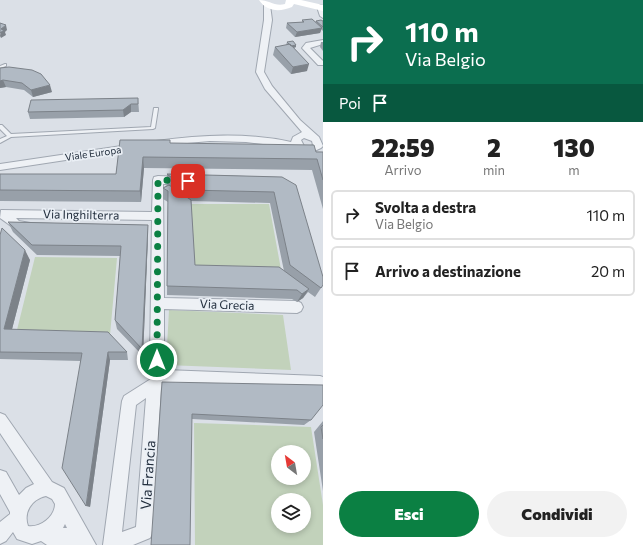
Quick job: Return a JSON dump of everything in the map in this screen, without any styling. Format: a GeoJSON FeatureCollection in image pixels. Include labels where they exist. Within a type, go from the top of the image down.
{"type":"FeatureCollection","features":[{"type":"Feature","properties":{"kind":"street"},"geometry":{"type":"LineString","coordinates":[[318,142],[298,122],[265,83],[260,72],[268,20],[264,2],[288,3],[322,11]]}},
{"type":"Feature","properties":{"kind":"street"},"geometry":{"type":"LineString","coordinates":[[268,20],[274,12],[288,3]]}},
{"type":"Feature","properties":{"kind":"street"},"geometry":{"type":"LineString","coordinates":[[321,64],[307,50],[306,47],[323,42]]}},
{"type":"Feature","properties":{"kind":"street"},"geometry":{"type":"LineString","coordinates":[[298,122],[300,143]]}},
{"type":"Feature","properties":{"kind":"street"},"geometry":{"type":"LineString","coordinates":[[300,143],[307,135],[318,142]]}},
{"type":"Feature","properties":{"kind":"street","name":"Viale Europa"},"geometry":{"type":"LineString","coordinates":[[1,166],[201,138],[242,137],[300,143],[323,156]]}},
{"type":"Feature","properties":{"kind":"street"},"geometry":{"type":"LineString","coordinates":[[300,143],[316,148],[319,144],[318,142]]}},
{"type":"Feature","properties":{"kind":"street"},"geometry":{"type":"LineString","coordinates":[[157,360],[157,303],[154,228],[158,216],[158,180],[196,181]]}},
{"type":"Feature","properties":{"kind":"street","name":"Via Inghilterra"},"geometry":{"type":"LineString","coordinates":[[2,214],[158,216]]}},
{"type":"Feature","properties":{"kind":"street","name":"Via Inghilterra"},"geometry":{"type":"LineString","coordinates":[[2,214],[16,226],[40,226]]}},
{"type":"Feature","properties":{"kind":"street","name":"Via Grecia"},"geometry":{"type":"LineString","coordinates":[[157,303],[297,308]]}},
{"type":"Feature","properties":{"kind":"street","name":"Via Francia"},"geometry":{"type":"LineString","coordinates":[[154,385],[144,532],[112,545],[129,401],[154,385],[165,378],[320,383]]}},
{"type":"Feature","properties":{"kind":"street"},"geometry":{"type":"LineString","coordinates":[[0,420],[46,488],[57,493],[86,544]]}},
{"type":"Feature","properties":{"kind":"street"},"geometry":{"type":"LineString","coordinates":[[0,478],[19,515],[22,532],[27,537],[37,541],[62,535],[73,537],[86,544]]}},
{"type":"Feature","properties":{"kind":"street"},"geometry":{"type":"LineString","coordinates":[[0,535],[19,515],[26,497],[32,492],[46,488]]}},
{"type":"Feature","properties":{"kind":"street"},"geometry":{"type":"LineString","coordinates":[[37,541],[59,527],[62,520],[63,505]]}},
{"type":"Feature","properties":{"kind":"lane"},"geometry":{"type":"LineString","coordinates":[[0,67],[5,65]]}},
{"type":"Feature","properties":{"kind":"lane"},"geometry":{"type":"LineString","coordinates":[[0,140],[10,136],[153,128],[156,109]]}},
{"type":"Feature","properties":{"kind":"lane"},"geometry":{"type":"LineString","coordinates":[[0,126],[10,136]]}},
{"type":"Feature","properties":{"kind":"green space"},"geometry":{"type":"Polygon","coordinates":[[[190,204],[269,204],[282,275],[194,274],[190,204]]]}},
{"type":"Feature","properties":{"kind":"green space"},"geometry":{"type":"Polygon","coordinates":[[[35,257],[117,258],[110,335],[16,334],[35,257]]]}},
{"type":"Feature","properties":{"kind":"green space"},"geometry":{"type":"Polygon","coordinates":[[[169,310],[283,315],[291,370],[166,365],[169,310]]]}},
{"type":"Feature","properties":{"kind":"green space"},"geometry":{"type":"Polygon","coordinates":[[[194,423],[311,427],[323,505],[323,545],[195,545],[194,423]]]}},
{"type":"Feature","properties":{"kind":"building"},"geometry":{"type":"Polygon","coordinates":[[[312,19],[322,28],[297,32],[287,23],[304,22],[302,20],[312,19]]]}},
{"type":"Feature","properties":{"kind":"building"},"geometry":{"type":"Polygon","coordinates":[[[316,21],[323,21],[323,27],[316,21]]]}},
{"type":"Feature","properties":{"kind":"building"},"geometry":{"type":"Polygon","coordinates":[[[0,23],[6,25],[1,29],[4,30],[0,33],[0,23]]]}},
{"type":"Feature","properties":{"kind":"building"},"geometry":{"type":"Polygon","coordinates":[[[293,41],[296,45],[291,46],[287,42],[293,41]]]}},
{"type":"Feature","properties":{"kind":"building"},"geometry":{"type":"Polygon","coordinates":[[[290,44],[309,64],[293,67],[275,47],[290,44]]]}},
{"type":"Feature","properties":{"kind":"building"},"geometry":{"type":"Polygon","coordinates":[[[9,67],[32,70],[41,74],[50,85],[31,90],[22,83],[3,80],[0,81],[0,68],[9,67]]]}},
{"type":"Feature","properties":{"kind":"building"},"geometry":{"type":"Polygon","coordinates":[[[138,98],[138,104],[131,104],[123,110],[28,112],[31,100],[138,98]]]}},
{"type":"Feature","properties":{"kind":"building"},"geometry":{"type":"Polygon","coordinates":[[[120,140],[170,140],[170,143],[314,145],[316,152],[323,152],[323,180],[317,159],[143,157],[140,191],[0,190],[0,174],[116,174],[120,140]]]}},
{"type":"Feature","properties":{"kind":"building"},"geometry":{"type":"Polygon","coordinates":[[[167,174],[282,177],[296,185],[323,277],[323,285],[321,288],[290,265],[274,192],[187,190],[167,174]]]}},
{"type":"Feature","properties":{"kind":"building"},"geometry":{"type":"Polygon","coordinates":[[[169,185],[191,200],[195,265],[279,267],[309,289],[302,294],[297,290],[167,286],[168,191],[163,188],[169,185]]]}},
{"type":"Feature","properties":{"kind":"building"},"geometry":{"type":"Polygon","coordinates":[[[8,222],[148,225],[142,349],[115,320],[121,246],[32,245],[8,222]]]}},
{"type":"Feature","properties":{"kind":"building"},"geometry":{"type":"Polygon","coordinates":[[[2,228],[25,250],[4,329],[108,332],[127,352],[108,352],[86,506],[62,468],[82,353],[0,352],[0,235],[2,228]]]}},
{"type":"Feature","properties":{"kind":"building"},"geometry":{"type":"Polygon","coordinates":[[[162,382],[323,385],[323,405],[311,420],[192,414],[190,545],[151,545],[162,382]]]}},
{"type":"Feature","properties":{"kind":"building"},"geometry":{"type":"Polygon","coordinates":[[[323,425],[323,439],[321,427],[323,425]]]}},
{"type":"Feature","properties":{"kind":"route"},"geometry":{"type":"LineString","coordinates":[[157,360],[158,180],[188,181]]}}]}
